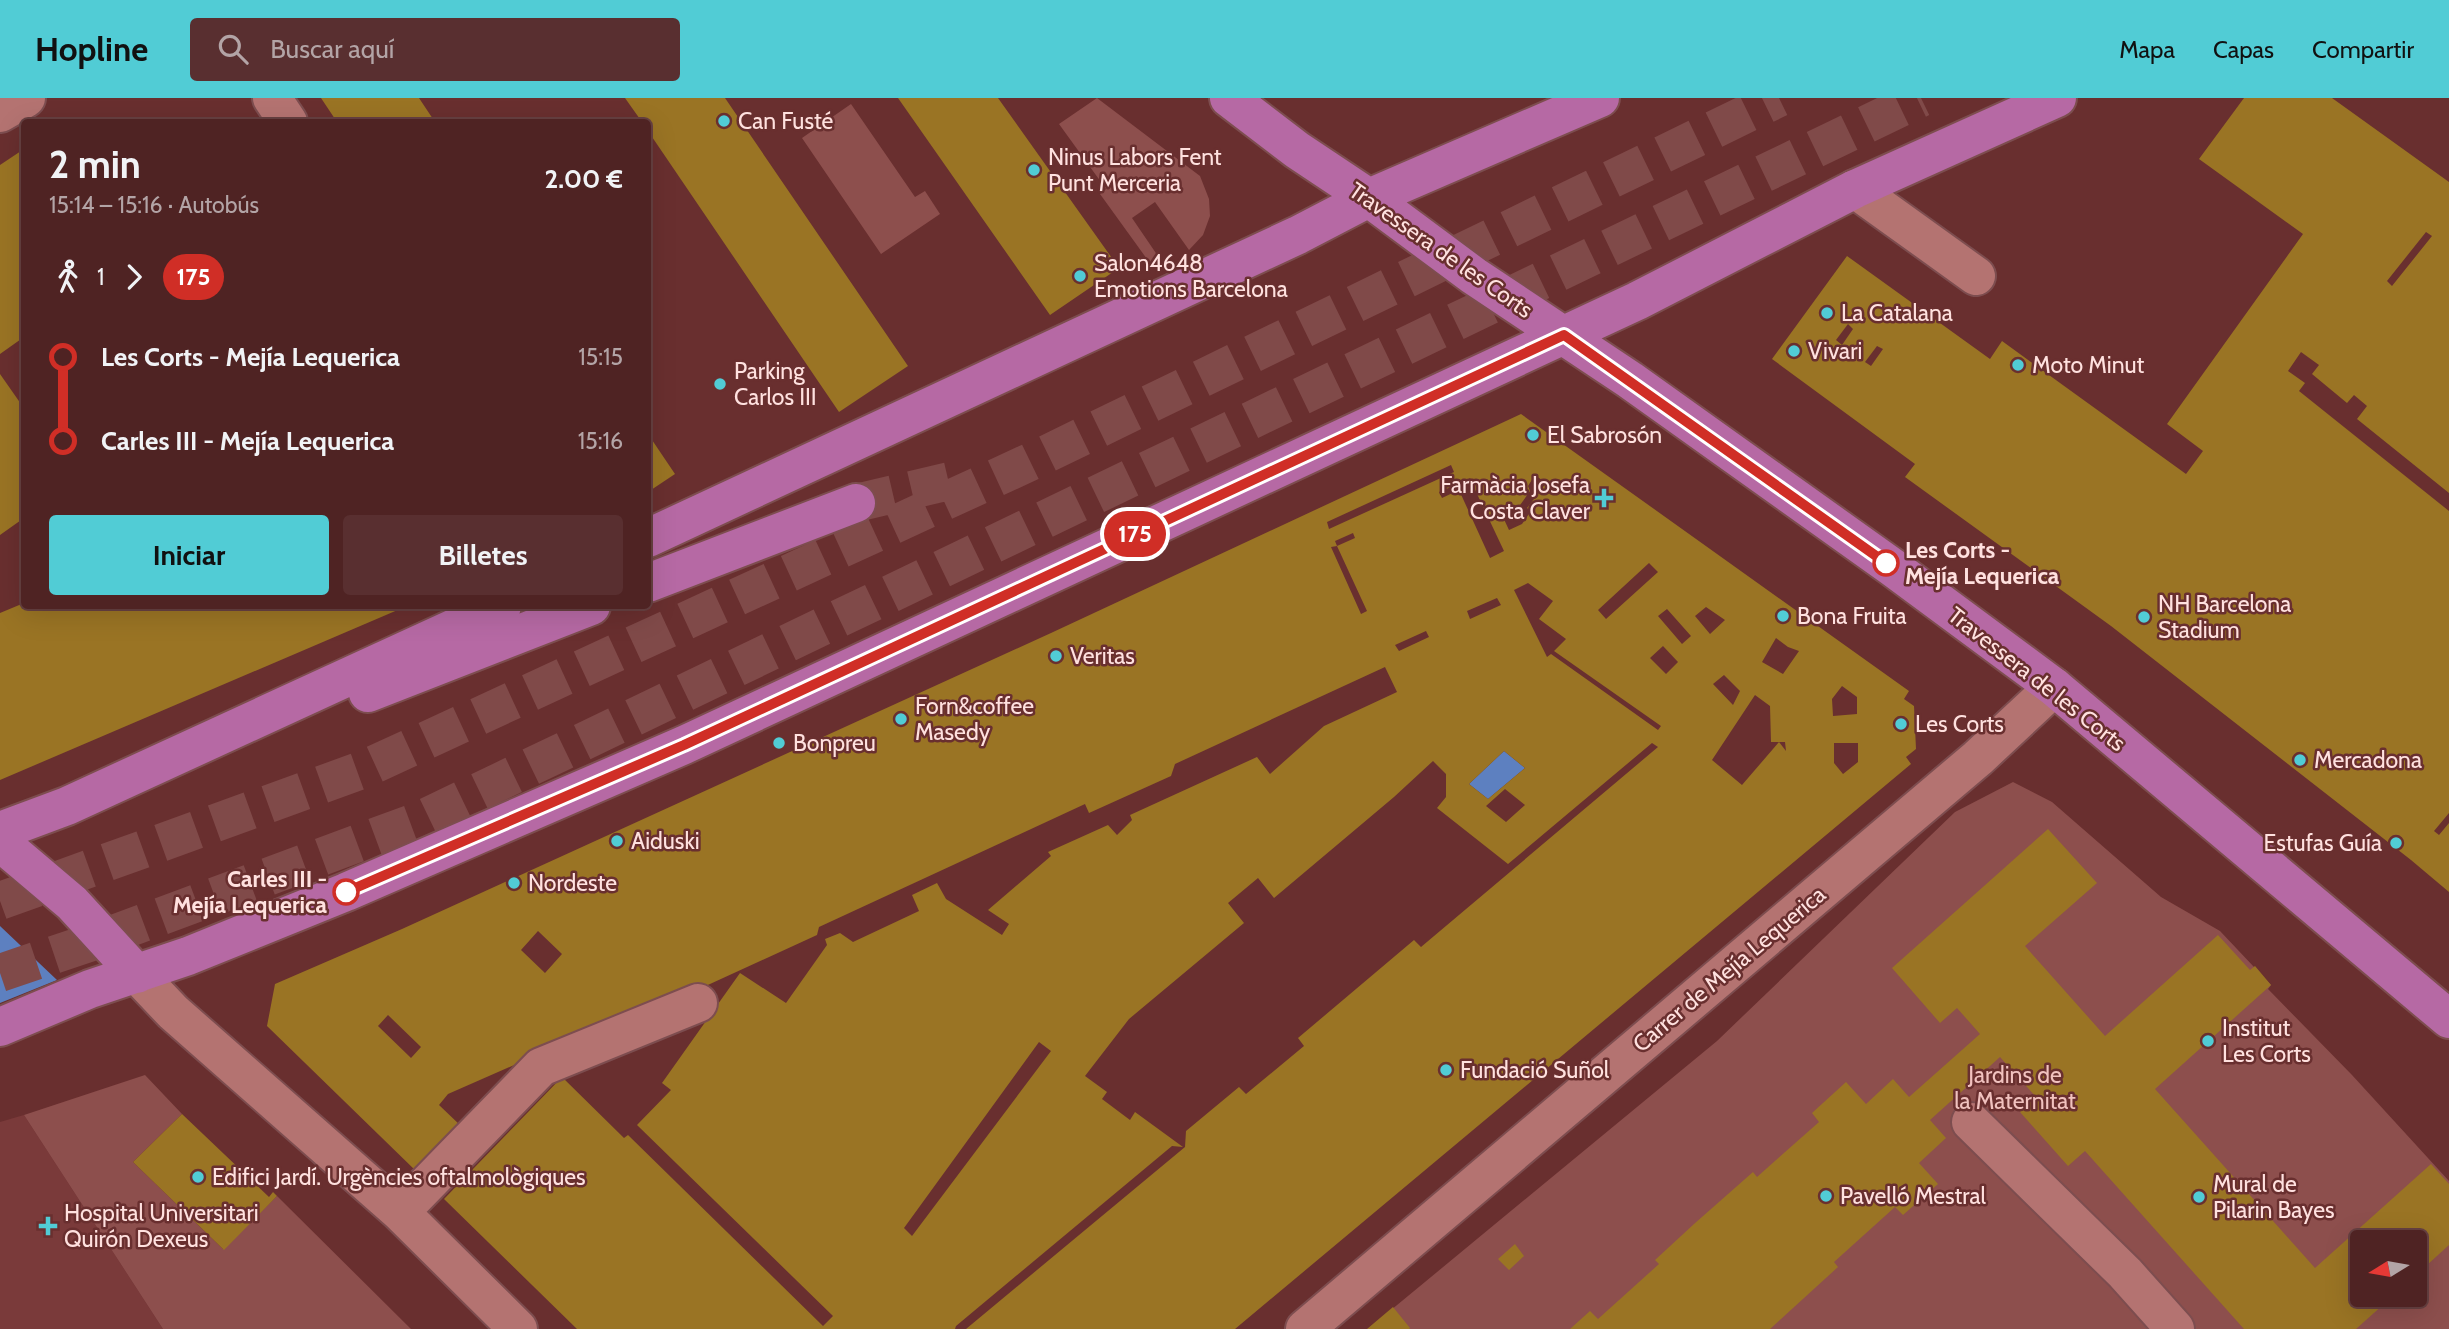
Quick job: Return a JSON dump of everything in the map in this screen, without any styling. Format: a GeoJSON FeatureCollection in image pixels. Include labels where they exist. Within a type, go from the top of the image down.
{"type":"FeatureCollection","features":[{"type":"Feature","properties":{"kind":"main road","name":"Travessera de les Corts"},"geometry":{"type":"LineString","coordinates":[[1229,98],[1297,150],[1369,198],[1474,276],[1564,335],[1892,567],[2054,687],[2449,1018]]}},
{"type":"Feature","properties":{"kind":"main road"},"geometry":{"type":"LineString","coordinates":[[651,537],[1298,235],[1369,198],[1600,98]]}},
{"type":"Feature","properties":{"kind":"main road"},"geometry":{"type":"LineString","coordinates":[[0,1027],[90,989],[188,956],[346,892],[684,745],[1637,301],[1855,190],[2057,98]]}},
{"type":"Feature","properties":{"kind":"main road"},"geometry":{"type":"LineString","coordinates":[[651,582],[856,503]]}},
{"type":"Feature","properties":{"kind":"main road"},"geometry":{"type":"LineString","coordinates":[[0,831],[66,806],[495,609]]}},
{"type":"Feature","properties":{"kind":"main road"},"geometry":{"type":"LineString","coordinates":[[198,745],[311,715],[583,609]]}},
{"type":"Feature","properties":{"kind":"main road"},"geometry":{"type":"LineString","coordinates":[[0,842],[72,903],[137,974]]}},
{"type":"Feature","properties":{"kind":"street"},"geometry":{"type":"LineString","coordinates":[[0,113],[26,98]]}},
{"type":"Feature","properties":{"kind":"street"},"geometry":{"type":"LineString","coordinates":[[272,98],[286,119]]}},
{"type":"Feature","properties":{"kind":"street"},"geometry":{"type":"LineString","coordinates":[[1855,190],[1976,276]]}},
{"type":"Feature","properties":{"kind":"street","name":"Carrer de Mejía Lequerica"},"geometry":{"type":"LineString","coordinates":[[1305,1329],[1967,767],[2054,687]]}},
{"type":"Feature","properties":{"kind":"street"},"geometry":{"type":"LineString","coordinates":[[137,974],[173,1012],[400,1212],[518,1329]]}},
{"type":"Feature","properties":{"kind":"street"},"geometry":{"type":"LineString","coordinates":[[400,1212],[541,1066],[698,1003]]}},
{"type":"Feature","properties":{"kind":"street"},"geometry":{"type":"LineString","coordinates":[[1971,1122],[2125,1273],[2175,1329]]}},
{"type":"Feature","properties":{"kind":"shaded area","name":"Hospital Universitari Quirón Dexeus"},"geometry":{"type":"Polygon","coordinates":[[[24,1115],[163,1329],[0,1329],[0,1122],[24,1115]]]}},
{"type":"Feature","properties":{"kind":"green space"},"geometry":{"type":"Polygon","coordinates":[[[1097,98],[1200,176],[1209,199],[1210,216],[1203,235],[1189,250],[1155,202],[1132,218],[1162,262],[1152,266],[1100,194],[1106,189],[1059,124],[1097,98]]]}},
{"type":"Feature","properties":{"kind":"green space"},"geometry":{"type":"Polygon","coordinates":[[[851,104],[915,197],[925,191],[940,214],[881,254],[802,138],[851,104]]]}},
{"type":"Feature","properties":{"kind":"green space","name":"Jardins de la Maternitat"},"geometry":{"type":"Polygon","coordinates":[[[2013,782],[2052,802],[2161,897],[2220,931],[2271,985],[2268,989],[2352,1075],[2449,1181],[2449,1329],[1368,1329],[1717,1041],[1955,812],[2013,782]]]}},
{"type":"Feature","properties":{"kind":"green space"},"geometry":{"type":"Polygon","coordinates":[[[145,1075],[182,1114],[133,1162],[223,1249],[277,1196],[411,1329],[163,1329],[24,1115],[145,1075]]]}},
{"type":"Feature","properties":{"kind":"water"},"geometry":{"type":"Polygon","coordinates":[[[1504,751],[1525,768],[1488,799],[1469,784],[1504,751]]]}},
{"type":"Feature","properties":{"kind":"water"},"geometry":{"type":"Polygon","coordinates":[[[0,926],[57,980],[0,1003],[0,926]]]}},
{"type":"Feature","properties":{"kind":"building"},"geometry":{"type":"Polygon","coordinates":[[[321,98],[419,98],[433,119],[335,119],[321,98]]]}},
{"type":"Feature","properties":{"kind":"building"},"geometry":{"type":"Polygon","coordinates":[[[625,98],[725,98],[908,366],[839,412],[651,135],[651,119],[640,119],[625,98]]]}},
{"type":"Feature","properties":{"kind":"building"},"geometry":{"type":"Polygon","coordinates":[[[898,98],[998,98],[1119,268],[1050,315],[898,98]]]}},
{"type":"Feature","properties":{"kind":"building"},"geometry":{"type":"Polygon","coordinates":[[[2244,98],[2332,98],[2449,182],[2449,493],[2357,419],[2367,406],[2354,395],[2347,403],[2312,374],[2319,365],[2301,352],[2288,371],[2305,383],[2299,391],[2449,511],[2449,813],[2434,831],[2439,835],[2449,823],[2449,892],[2111,626],[1905,477],[1915,464],[1772,359],[1847,256],[1990,359],[2002,341],[2186,474],[2203,451],[2167,424],[2303,234],[2199,159],[2244,98]],[[2426,232],[2387,281],[2392,286],[2432,236],[2426,232]],[[1848,324],[1836,340],[1842,345],[1853,329],[1848,324]],[[1877,346],[1865,362],[1871,366],[1883,349],[1877,346]]]}},
{"type":"Feature","properties":{"kind":"building"},"geometry":{"type":"Polygon","coordinates":[[[21,151],[21,339],[0,354],[0,165],[21,151]]]}},
{"type":"Feature","properties":{"kind":"building"},"geometry":{"type":"Polygon","coordinates":[[[0,374],[21,404],[21,520],[0,535],[0,374]]]}},
{"type":"Feature","properties":{"kind":"building"},"geometry":{"type":"Polygon","coordinates":[[[1521,414],[1909,691],[1904,699],[1914,706],[1916,749],[1906,757],[1911,764],[1235,1329],[966,1329],[1185,1147],[1186,1131],[1239,1087],[1246,1094],[1304,1046],[1298,1038],[1414,940],[1421,947],[1658,747],[1652,743],[1508,864],[1437,808],[1446,797],[1446,774],[1433,761],[1274,898],[1258,878],[1228,903],[1244,923],[1129,1019],[1085,1076],[1107,1092],[1102,1099],[1130,1120],[1135,1112],[1183,1147],[1172,1146],[955,1329],[577,1329],[444,1199],[562,1077],[624,1138],[628,1135],[823,1326],[833,1316],[637,1125],[671,1090],[662,1083],[740,973],[786,1003],[827,945],[825,939],[840,933],[853,942],[919,911],[912,895],[937,883],[946,899],[1002,935],[1009,924],[988,910],[1051,856],[1048,852],[1108,825],[1117,835],[1132,820],[1130,815],[1257,757],[1270,774],[1324,726],[1397,692],[1385,667],[1175,764],[1171,776],[1089,813],[1085,804],[819,927],[817,935],[638,1017],[630,1014],[448,1094],[439,1105],[461,1126],[417,1172],[267,1026],[275,984],[402,929],[1051,633],[1521,414]],[[1451,465],[1327,522],[1329,529],[1454,472],[1451,465]],[[1535,475],[1528,486],[1530,491],[1518,508],[1502,515],[1509,530],[1522,524],[1531,511],[1527,508],[1546,483],[1535,475]],[[1470,479],[1439,492],[1442,498],[1459,490],[1490,558],[1504,551],[1470,479]],[[1353,533],[1335,541],[1337,546],[1355,538],[1353,533]],[[1337,546],[1331,547],[1361,614],[1367,611],[1337,546]],[[1649,563],[1598,610],[1606,619],[1658,572],[1649,563]],[[1528,583],[1514,590],[1547,657],[1551,654],[1658,730],[1661,726],[1554,651],[1566,639],[1539,619],[1553,601],[1528,583]],[[1497,598],[1467,611],[1470,619],[1501,605],[1497,598]],[[1706,607],[1695,616],[1710,634],[1725,620],[1706,607]],[[1667,609],[1658,616],[1682,644],[1691,636],[1667,609]],[[1426,631],[1395,645],[1399,651],[1429,637],[1426,631]],[[1776,638],[1762,662],[1783,674],[1799,651],[1776,638]],[[1663,646],[1650,658],[1666,674],[1678,662],[1663,646]],[[1724,675],[1713,684],[1733,705],[1740,691],[1724,675]],[[1842,686],[1832,699],[1833,716],[1857,714],[1857,697],[1842,686]],[[1755,695],[1712,760],[1742,785],[1779,742],[1771,742],[1770,706],[1755,695]],[[1834,743],[1834,763],[1843,774],[1858,762],[1858,743],[1834,743]],[[1504,751],[1469,784],[1488,799],[1525,768],[1504,751]],[[1505,789],[1486,806],[1506,822],[1525,805],[1505,789]],[[538,931],[521,950],[545,973],[562,954],[538,931]],[[388,1015],[378,1026],[411,1058],[421,1047],[388,1015]],[[1039,1042],[904,1228],[912,1236],[1051,1051],[1039,1042]]]}},
{"type":"Feature","properties":{"kind":"building"},"geometry":{"type":"Polygon","coordinates":[[[651,438],[675,474],[651,490],[651,438]]]}},
{"type":"Feature","properties":{"kind":"building"},"geometry":{"type":"Polygon","coordinates":[[[21,604],[21,609],[400,609],[0,780],[0,613],[21,604]]]}},
{"type":"Feature","properties":{"kind":"building"},"geometry":{"type":"Polygon","coordinates":[[[2048,829],[2097,883],[2025,946],[2105,1036],[2218,935],[2250,970],[2255,966],[2271,985],[2155,1089],[2315,1268],[2350,1237],[2350,1307],[2381,1307],[2356,1329],[2244,1329],[2085,1151],[2068,1166],[2020,1112],[2036,1097],[2000,1057],[1930,1120],[1946,1138],[1919,1163],[1938,1184],[1903,1215],[1895,1207],[1834,1262],[1838,1267],[1770,1329],[1570,1329],[1590,1311],[1598,1319],[1659,1264],[1655,1260],[1694,1224],[1753,1172],[1757,1177],[1819,1122],[1812,1113],[1846,1082],[1866,1104],[1893,1079],[1909,1097],[1980,1034],[1957,1008],[1940,1023],[1892,968],[2048,829]]]}},
{"type":"Feature","properties":{"kind":"building","name":"Edifici Jardí. Urgències oftalmològiques"},"geometry":{"type":"Polygon","coordinates":[[[182,1114],[269,1197],[273,1192],[277,1196],[224,1250],[133,1162],[182,1114]]]}},
{"type":"Feature","properties":{"kind":"building"},"geometry":{"type":"Polygon","coordinates":[[[2431,1164],[2449,1184],[2449,1245],[2427,1265],[2427,1230],[2357,1230],[2431,1164]]]}},
{"type":"Feature","properties":{"kind":"building"},"geometry":{"type":"Polygon","coordinates":[[[1515,1244],[1524,1256],[1509,1270],[1498,1259],[1515,1244]]]}},
{"type":"Feature","properties":{"kind":"building"},"geometry":{"type":"Polygon","coordinates":[[[1393,1307],[1409,1329],[1367,1329],[1393,1307]]]}},
{"type":"Feature","properties":{"kind":"tunnel"},"geometry":{"type":"LineString","coordinates":[[0,901],[362,770],[1030,462],[1779,98]]}},
{"type":"Feature","properties":{"kind":"tunnel"},"geometry":{"type":"LineString","coordinates":[[0,973],[89,943],[418,821],[1921,98]]}},
{"type":"Feature","properties":{"kind":"tunnel"},"geometry":{"type":"LineString","coordinates":[[856,503],[950,481]]}},
{"type":"Feature","properties":{"kind":"bus line","name":"175"},"geometry":{"type":"LineString","coordinates":[[346,892],[684,745],[1564,335],[1886,563]]}},
{"type":"Feature","properties":{"kind":"place","name":"Can Fusté"},"geometry":{"type":"Point","coordinates":[724,121]}},
{"type":"Feature","properties":{"kind":"place","name":"Ninus Labors Fent Punt Merceria"},"geometry":{"type":"Point","coordinates":[1034,170]}},
{"type":"Feature","properties":{"kind":"place","name":"Salon4648 Emotions Barcelona"},"geometry":{"type":"Point","coordinates":[1080,276]}},
{"type":"Feature","properties":{"kind":"place","name":"La Catalana"},"geometry":{"type":"Point","coordinates":[1827,313]}},
{"type":"Feature","properties":{"kind":"place","name":"Vivari"},"geometry":{"type":"Point","coordinates":[1794,351]}},
{"type":"Feature","properties":{"kind":"place","name":"Moto Minut"},"geometry":{"type":"Point","coordinates":[2018,365]}},
{"type":"Feature","properties":{"kind":"place","name":"Parking Carlos III"},"geometry":{"type":"Point","coordinates":[720,384]}},
{"type":"Feature","properties":{"kind":"place","name":"El Sabrosón"},"geometry":{"type":"Point","coordinates":[1533,435]}},
{"type":"Feature","properties":{"kind":"place","name":"Farmàcia Josefa Costa Claver"},"geometry":{"type":"Point","coordinates":[1604,498]}},
{"type":"Feature","properties":{"kind":"place","name":"Les Corts - Mejía Lequerica"},"geometry":{"type":"Point","coordinates":[1886,563]}},
{"type":"Feature","properties":{"kind":"place","name":"Bona Fruita"},"geometry":{"type":"Point","coordinates":[1783,616]}},
{"type":"Feature","properties":{"kind":"place","name":"NH Barcelona Stadium"},"geometry":{"type":"Point","coordinates":[2144,617]}},
{"type":"Feature","properties":{"kind":"place","name":"Veritas"},"geometry":{"type":"Point","coordinates":[1056,656]}},
{"type":"Feature","properties":{"kind":"place","name":"Forn&coffee Masedy"},"geometry":{"type":"Point","coordinates":[901,719]}},
{"type":"Feature","properties":{"kind":"place","name":"Les Corts"},"geometry":{"type":"Point","coordinates":[1901,724]}},
{"type":"Feature","properties":{"kind":"place","name":"Bonpreu"},"geometry":{"type":"Point","coordinates":[779,743]}},
{"type":"Feature","properties":{"kind":"place","name":"Mercadona"},"geometry":{"type":"Point","coordinates":[2300,760]}},
{"type":"Feature","properties":{"kind":"place","name":"Aiduski"},"geometry":{"type":"Point","coordinates":[617,841]}},
{"type":"Feature","properties":{"kind":"place","name":"Estufas Guía"},"geometry":{"type":"Point","coordinates":[2396,843]}},
{"type":"Feature","properties":{"kind":"place","name":"Nordeste"},"geometry":{"type":"Point","coordinates":[514,883]}},
{"type":"Feature","properties":{"kind":"place","name":"Carles III - Mejía Lequerica"},"geometry":{"type":"Point","coordinates":[346,892]}},
{"type":"Feature","properties":{"kind":"place","name":"Institut Les Corts"},"geometry":{"type":"Point","coordinates":[2208,1041]}},
{"type":"Feature","properties":{"kind":"place","name":"Fundació Suñol"},"geometry":{"type":"Point","coordinates":[1446,1070]}},
{"type":"Feature","properties":{"kind":"place","name":"Edifici Jardí. Urgències oftalmològiques"},"geometry":{"type":"Point","coordinates":[198,1177]}},
{"type":"Feature","properties":{"kind":"place","name":"Pavelló Mestral"},"geometry":{"type":"Point","coordinates":[1826,1196]}},
{"type":"Feature","properties":{"kind":"place","name":"Mural de Pilarin Bayes"},"geometry":{"type":"Point","coordinates":[2199,1197]}},
{"type":"Feature","properties":{"kind":"place","name":"Hospital Universitari Quirón Dexeus"},"geometry":{"type":"Point","coordinates":[48,1226]}}]}
